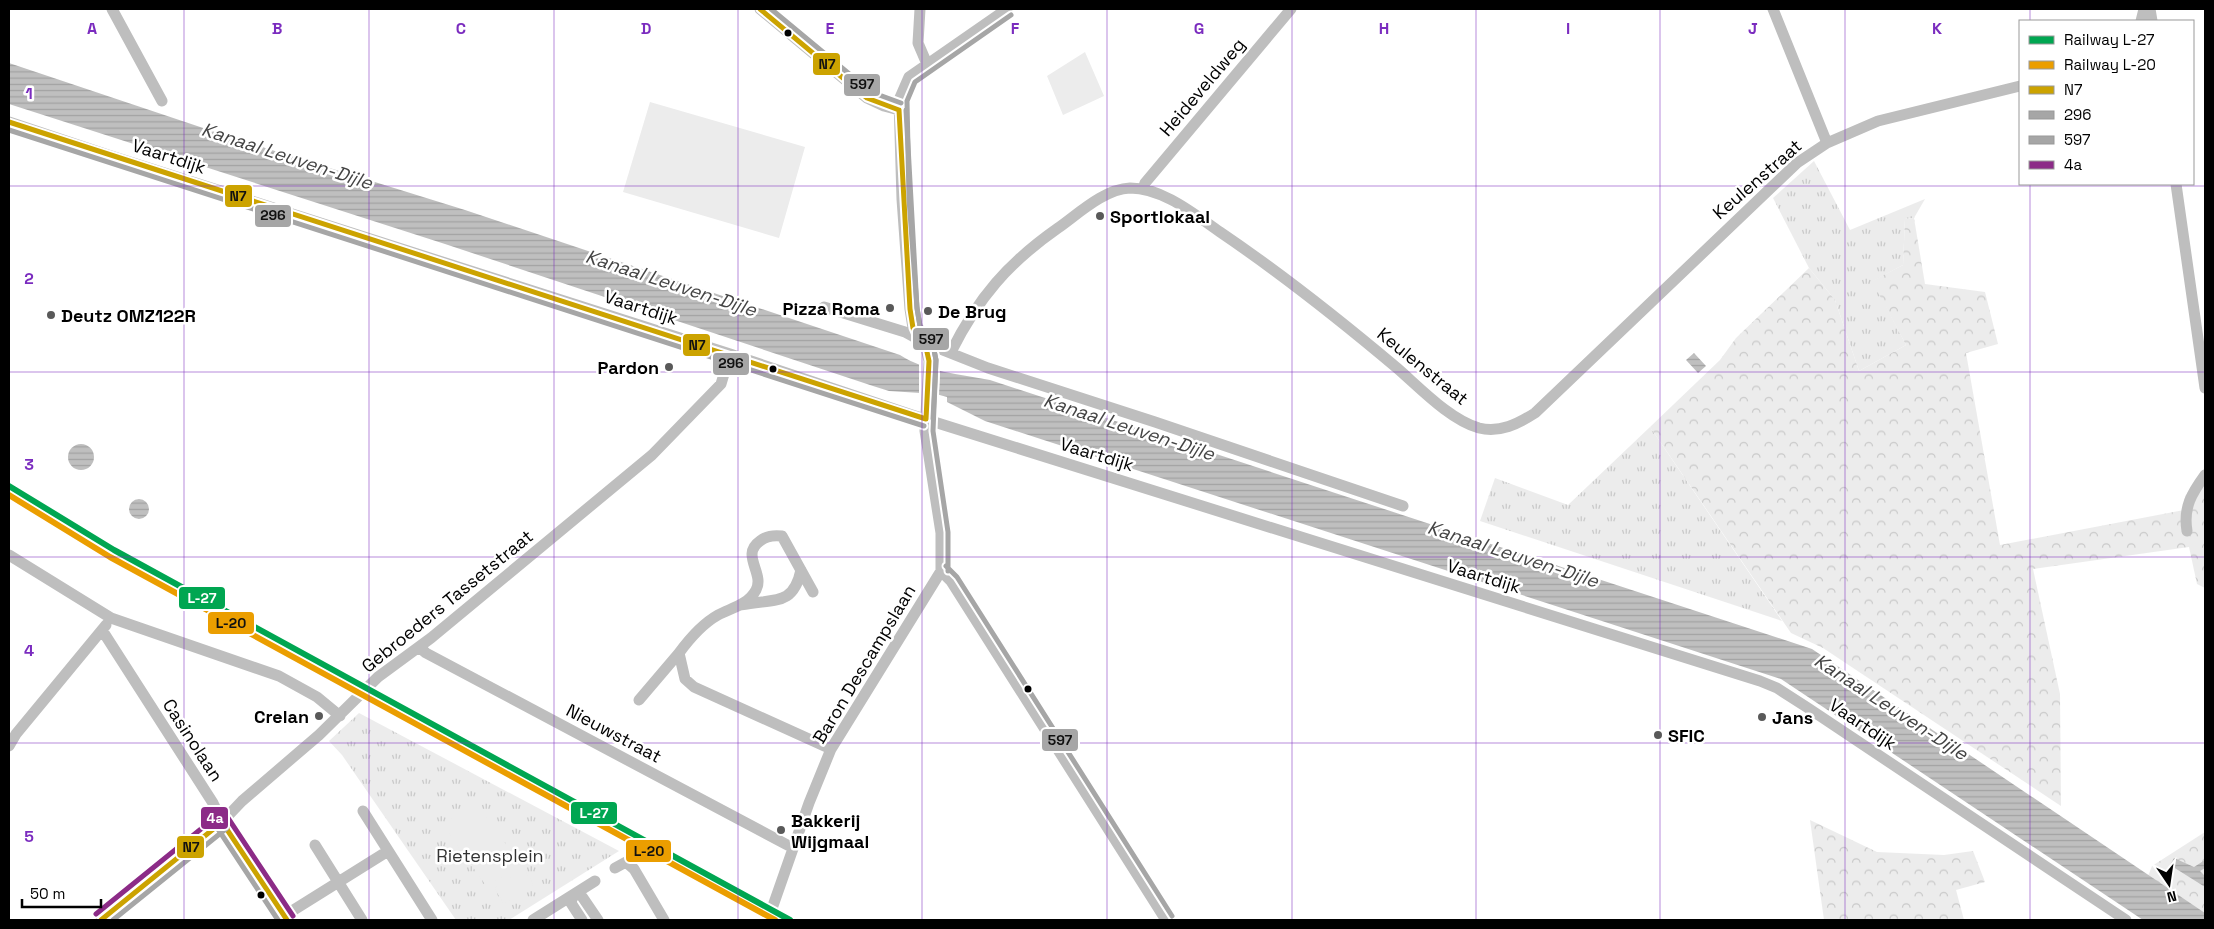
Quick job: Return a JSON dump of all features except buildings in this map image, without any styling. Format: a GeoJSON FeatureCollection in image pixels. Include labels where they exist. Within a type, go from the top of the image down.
{"type":"FeatureCollection","features":[{"type":"Feature","properties":{"kind":"street"},"geometry":{"type":"LineString","coordinates":[[112,9],[162,101]]}},
{"type":"Feature","properties":{"kind":"street"},"geometry":{"type":"LineString","coordinates":[[760,9],[867,98],[884,106],[899,110]]}},
{"type":"Feature","properties":{"kind":"street"},"geometry":{"type":"LineString","coordinates":[[920,9],[918,42],[927,64]]}},
{"type":"Feature","properties":{"kind":"street","name":"Baron Descampslaan"},"geometry":{"type":"LineString","coordinates":[[768,920],[809,803],[831,749],[940,571],[941,533],[925,430],[929,361],[925,343],[916,335],[910,309],[899,100],[909,77],[1007,9]]}},
{"type":"Feature","properties":{"kind":"street","name":"Heideveldweg"},"geometry":{"type":"LineString","coordinates":[[1143,189],[1151,175],[1291,9]]}},
{"type":"Feature","properties":{"kind":"street"},"geometry":{"type":"LineString","coordinates":[[1773,9],[1827,143]]}},
{"type":"Feature","properties":{"kind":"street","name":"Keulenstraat"},"geometry":{"type":"LineString","coordinates":[[951,352],[987,292],[1008,267],[1032,246],[1102,198],[1128,188],[1143,189],[1168,198],[1266,263],[1334,315],[1438,403],[1465,422],[1480,428],[1501,429],[1516,425],[1535,412],[1791,169],[1827,143],[1878,121],[2019,86]]}},
{"type":"Feature","properties":{"kind":"street","name":"Vaartdijk"},"geometry":{"type":"LineString","coordinates":[[9,122],[926,419],[1777,688],[2126,920]]}},
{"type":"Feature","properties":{"kind":"street"},"geometry":{"type":"LineString","coordinates":[[2176,185],[2205,388]]}},
{"type":"Feature","properties":{"kind":"street"},"geometry":{"type":"LineString","coordinates":[[824,307],[904,332],[925,343],[988,368],[1165,425],[1403,506]]}},
{"type":"Feature","properties":{"kind":"street","name":"Gebroeders Tassetstraat"},"geometry":{"type":"LineString","coordinates":[[101,920],[222,822],[242,801],[340,716],[378,677],[419,647],[652,455],[721,384],[730,354]]}},
{"type":"Feature","properties":{"kind":"street"},"geometry":{"type":"LineString","coordinates":[[2186,531],[2185,516],[2189,498],[2205,475]]}},
{"type":"Feature","properties":{"kind":"street"},"geometry":{"type":"LineString","coordinates":[[739,606],[752,595],[757,585],[757,575],[752,564],[751,554],[759,541],[769,536],[782,536],[813,592]]}},
{"type":"Feature","properties":{"kind":"street"},"geometry":{"type":"LineString","coordinates":[[9,555],[111,618],[279,676],[317,697],[340,716]]}},
{"type":"Feature","properties":{"kind":"street"},"geometry":{"type":"LineString","coordinates":[[639,700],[704,625],[717,616],[739,606],[776,601],[787,596],[796,587],[801,570]]}},
{"type":"Feature","properties":{"kind":"street"},"geometry":{"type":"LineString","coordinates":[[940,571],[951,581],[1166,920]]}},
{"type":"Feature","properties":{"kind":"street"},"geometry":{"type":"LineString","coordinates":[[9,746],[16,734],[111,618]]}},
{"type":"Feature","properties":{"kind":"street","name":"Casinolaan"},"geometry":{"type":"LineString","coordinates":[[102,630],[213,803],[222,822],[286,918]]}},
{"type":"Feature","properties":{"kind":"street","name":"Nieuwstraat"},"geometry":{"type":"LineString","coordinates":[[419,647],[426,653],[793,848]]}},
{"type":"Feature","properties":{"kind":"street"},"geometry":{"type":"LineString","coordinates":[[679,653],[685,679],[694,687],[831,749]]}},
{"type":"Feature","properties":{"kind":"street"},"geometry":{"type":"LineString","coordinates":[[363,811],[432,920]]}},
{"type":"Feature","properties":{"kind":"street"},"geometry":{"type":"LineString","coordinates":[[315,845],[362,920]]}},
{"type":"Feature","properties":{"kind":"street"},"geometry":{"type":"LineString","coordinates":[[286,918],[337,882],[388,851]]}},
{"type":"Feature","properties":{"kind":"street"},"geometry":{"type":"LineString","coordinates":[[615,868],[626,862],[634,868],[664,920]]}},
{"type":"Feature","properties":{"kind":"street"},"geometry":{"type":"LineString","coordinates":[[533,920],[595,882]]}},
{"type":"Feature","properties":{"kind":"street"},"geometry":{"type":"LineString","coordinates":[[573,895],[571,903],[582,920]]}},
{"type":"Feature","properties":{"kind":"street"},"geometry":{"type":"LineString","coordinates":[[573,895],[581,895],[598,920]]}},
{"type":"Feature","properties":{"kind":"green space"},"geometry":{"type":"Polygon","coordinates":[[[1085,52],[1104,96],[1063,115],[1047,76],[1085,52]]]}},
{"type":"Feature","properties":{"kind":"green space"},"geometry":{"type":"Polygon","coordinates":[[[650,102],[805,147],[779,238],[623,192],[650,102]]]}},
{"type":"Feature","properties":{"kind":"green space"},"geometry":{"type":"Polygon","coordinates":[[[1814,161],[1850,230],[1925,199],[1914,218],[1905,219],[1903,265],[1873,281],[1906,345],[1859,371],[1835,300],[1809,268],[1773,198],[1814,161]]]}},
{"type":"Feature","properties":{"kind":"green space"},"geometry":{"type":"Polygon","coordinates":[[[1914,218],[1925,284],[1985,292],[1998,344],[1966,353],[2000,545],[2184,510],[2185,496],[2205,467],[2205,588],[2197,584],[2189,547],[2033,569],[2060,694],[2061,806],[1823,648],[1791,633],[1650,427],[1720,360],[1736,338],[1809,268],[1835,300],[1859,371],[1906,345],[1872,281],[1903,265],[1905,219],[1914,218]]]}},
{"type":"Feature","properties":{"kind":"green space"},"geometry":{"type":"Polygon","coordinates":[[[1650,427],[1782,621],[1480,521],[1495,478],[1568,505],[1650,427]]]}},
{"type":"Feature","properties":{"kind":"green space","name":"Rietensplein"},"geometry":{"type":"Polygon","coordinates":[[[359,713],[619,851],[509,920],[456,920],[342,755],[329,741],[359,713]]]}},
{"type":"Feature","properties":{"kind":"green space"},"geometry":{"type":"Polygon","coordinates":[[[476,802],[520,864],[487,887],[443,825],[476,802]]]}},
{"type":"Feature","properties":{"kind":"green space"},"geometry":{"type":"Polygon","coordinates":[[[1810,820],[1877,852],[1944,855],[1973,851],[1985,882],[1956,890],[1964,920],[1824,920],[1810,820]]]}},
{"type":"Feature","properties":{"kind":"green space"},"geometry":{"type":"Polygon","coordinates":[[[2205,832],[2205,913],[2148,876],[2152,866],[2205,832]]]}},
{"type":"Feature","properties":{"kind":"green space"},"geometry":{"type":"Polygon","coordinates":[[[524,869],[534,885],[504,904],[494,888],[524,869]]]}},
{"type":"Feature","properties":{"kind":"water","name":"Kanaal Leuven-Dijle"},"geometry":{"type":"Polygon","coordinates":[[[9,63],[236,139],[465,210],[900,355],[932,369],[990,380],[1812,649],[2205,913],[2205,920],[2143,920],[1781,679],[985,421],[947,402],[947,397],[936,394],[889,391],[445,244],[9,104],[9,63]]]}},
{"type":"Feature","properties":{"kind":"water"},"geometry":{"type":"Polygon","coordinates":[[[1694,353],[1706,366],[1698,373],[1686,360],[1694,353]]]}},
{"type":"Feature","properties":{"kind":"water"},"geometry":{"type":"Polygon","coordinates":[[[81,444],[91,447],[94,457],[91,467],[81,470],[71,467],[68,457],[71,447],[81,444]]]}},
{"type":"Feature","properties":{"kind":"water"},"geometry":{"type":"Polygon","coordinates":[[[139,499],[146,502],[149,509],[146,516],[139,519],[132,516],[129,509],[132,502],[139,499]]]}},
{"type":"Feature","properties":{"kind":"water"},"geometry":{"type":"Polygon","coordinates":[[[2174,858],[2194,867],[2205,860],[2205,868],[2200,871],[2205,876],[2205,887],[2170,865],[2174,858]]]}},
{"type":"Feature","properties":{"kind":"pier"},"geometry":{"type":"Polygon","coordinates":[[[919,362],[937,367],[937,397],[919,396],[919,362]]]}},
{"type":"Feature","properties":{"kind":"rail line","name":"L-27"},"geometry":{"type":"LineString","coordinates":[[9,486],[114,550],[790,920]]}},
{"type":"Feature","properties":{"kind":"rail line","name":"L-20"},"geometry":{"type":"LineString","coordinates":[[9,495],[110,557],[775,920]]}},
{"type":"Feature","properties":{"kind":"transit line","name":"N7"},"geometry":{"type":"LineString","coordinates":[[760,9],[867,98],[899,110]]}},
{"type":"Feature","properties":{"kind":"transit line","name":"597"},"geometry":{"type":"LineString","coordinates":[[771,9],[871,92],[901,103]]}},
{"type":"Feature","properties":{"kind":"transit line","name":"296"},"geometry":{"type":"LineString","coordinates":[[933,419],[936,360],[932,340],[920,326],[917,308],[909,199],[907,101],[915,82],[1011,15]]}},
{"type":"Feature","properties":{"kind":"transit line","name":"N7"},"geometry":{"type":"LineString","coordinates":[[899,110],[910,309],[913,328],[916,335],[925,343],[929,361],[926,419]]}},
{"type":"Feature","properties":{"kind":"transit line","name":"597"},"geometry":{"type":"LineString","coordinates":[[906,110],[917,308],[920,326],[932,340],[936,360],[933,431],[948,532],[948,571]]}},
{"type":"Feature","properties":{"kind":"transit line","name":"N7"},"geometry":{"type":"LineString","coordinates":[[9,122],[926,419]]}},
{"type":"Feature","properties":{"kind":"transit line","name":"296"},"geometry":{"type":"LineString","coordinates":[[9,130],[924,426]]}},
{"type":"Feature","properties":{"kind":"transit line","name":"597"},"geometry":{"type":"LineString","coordinates":[[946,566],[957,577],[1172,916]]}},
{"type":"Feature","properties":{"kind":"transit line","name":"4a"},"geometry":{"type":"LineString","coordinates":[[96,914],[217,816]]}},
{"type":"Feature","properties":{"kind":"transit line","name":"4a"},"geometry":{"type":"LineString","coordinates":[[228,818],[293,916]]}},
{"type":"Feature","properties":{"kind":"transit line","name":"N7"},"geometry":{"type":"LineString","coordinates":[[222,822],[287,920]]}},
{"type":"Feature","properties":{"kind":"transit line","name":"N7"},"geometry":{"type":"LineString","coordinates":[[101,920],[222,822]]}},
{"type":"Feature","properties":{"kind":"transit line","name":"296"},"geometry":{"type":"LineString","coordinates":[[216,826],[278,920]]}},
{"type":"Feature","properties":{"kind":"transit line","name":"296"},"geometry":{"type":"LineString","coordinates":[[113,920],[227,828]]}},
{"type":"Feature","properties":{"kind":"place","name":"Sportlokaal"},"geometry":{"type":"Point","coordinates":[1100,216]}},
{"type":"Feature","properties":{"kind":"place","name":"Pizza Roma"},"geometry":{"type":"Point","coordinates":[890,308]}},
{"type":"Feature","properties":{"kind":"place","name":"De Brug"},"geometry":{"type":"Point","coordinates":[928,311]}},
{"type":"Feature","properties":{"kind":"place","name":"Deutz OMZ122R"},"geometry":{"type":"Point","coordinates":[51,315]}},
{"type":"Feature","properties":{"kind":"place","name":"Pardon"},"geometry":{"type":"Point","coordinates":[669,367]}},
{"type":"Feature","properties":{"kind":"place","name":"Crelan"},"geometry":{"type":"Point","coordinates":[319,716]}},
{"type":"Feature","properties":{"kind":"place","name":"Jans"},"geometry":{"type":"Point","coordinates":[1762,717]}},
{"type":"Feature","properties":{"kind":"place","name":"SFIC"},"geometry":{"type":"Point","coordinates":[1658,735]}},
{"type":"Feature","properties":{"kind":"place","name":"Bakkerij Wijgmaal"},"geometry":{"type":"Point","coordinates":[781,830]}}]}
